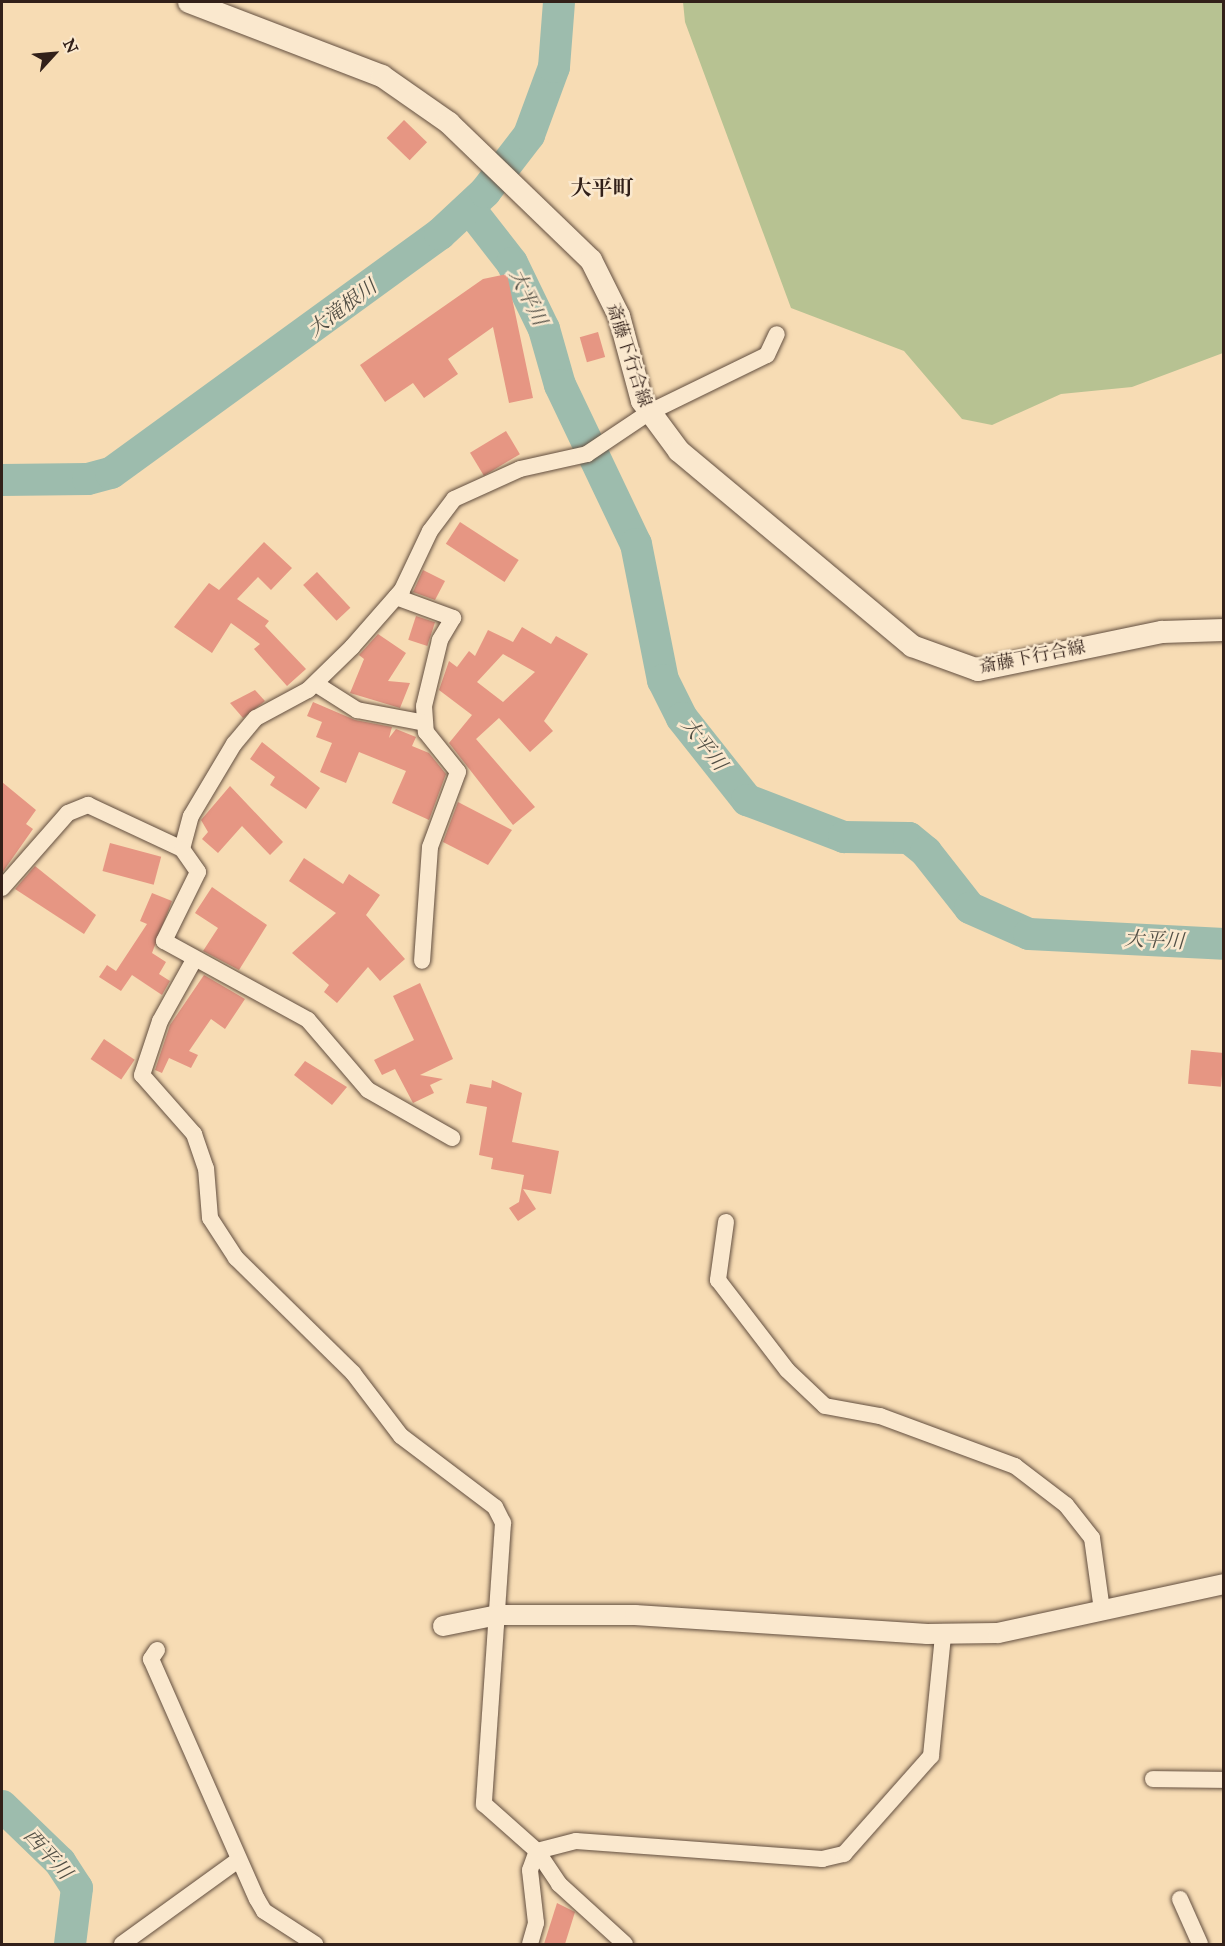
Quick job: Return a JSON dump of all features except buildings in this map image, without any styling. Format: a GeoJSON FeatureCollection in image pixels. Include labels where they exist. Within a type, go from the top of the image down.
{"type":"FeatureCollection","features":[{"type":"Feature","properties":{"kind":"main road","name":"斎藤下行合線"},"geometry":{"type":"LineString","coordinates":[[189,2],[382,76],[456,130],[539,206],[600,276],[619,316],[648,413],[678,451],[912,646],[952,664],[978,670],[1153,633],[1224,630]]}},
{"type":"Feature","properties":{"kind":"street"},"geometry":{"type":"LineString","coordinates":[[182,849],[191,816],[234,744],[256,718],[315,684],[396,597],[454,500],[520,468],[587,454],[648,413],[767,354],[777,334]]}},
{"type":"Feature","properties":{"kind":"street"},"geometry":{"type":"LineString","coordinates":[[396,597],[453,618],[440,639],[426,693],[425,723],[458,772],[430,847],[422,962]]}},
{"type":"Feature","properties":{"kind":"street"},"geometry":{"type":"LineString","coordinates":[[315,684],[357,710],[425,723]]}},
{"type":"Feature","properties":{"kind":"street"},"geometry":{"type":"LineString","coordinates":[[2,888],[68,813],[88,805],[182,849],[198,872],[164,941],[308,1020],[368,1090],[452,1138]]}},
{"type":"Feature","properties":{"kind":"street"},"geometry":{"type":"LineString","coordinates":[[195,960],[160,1021],[142,1075],[194,1134],[206,1168],[210,1218],[236,1258],[353,1373],[401,1436],[495,1507],[503,1523],[498,1615],[481,1797],[537,1851],[559,1884],[626,1944]]}},
{"type":"Feature","properties":{"kind":"street"},"geometry":{"type":"LineString","coordinates":[[726,1222],[718,1280],[739,1314],[805,1389],[825,1406],[880,1416],[1015,1466],[1084,1523],[1098,1566],[1102,1610]]}},
{"type":"Feature","properties":{"kind":"street"},"geometry":{"type":"LineString","coordinates":[[443,1626],[498,1615],[635,1615],[943,1635],[998,1633],[1224,1584]]}},
{"type":"Feature","properties":{"kind":"street"},"geometry":{"type":"LineString","coordinates":[[537,1851],[576,1841],[822,1858],[844,1854],[931,1755],[943,1635]]}},
{"type":"Feature","properties":{"kind":"street"},"geometry":{"type":"LineString","coordinates":[[157,1650],[151,1659],[238,1860],[264,1911],[315,1944]]}},
{"type":"Feature","properties":{"kind":"street"},"geometry":{"type":"LineString","coordinates":[[1153,1779],[1224,1780]]}},
{"type":"Feature","properties":{"kind":"street"},"geometry":{"type":"LineString","coordinates":[[531,1944],[536,1923],[530,1870],[537,1851]]}},
{"type":"Feature","properties":{"kind":"street"},"geometry":{"type":"LineString","coordinates":[[122,1944],[238,1860]]}},
{"type":"Feature","properties":{"kind":"street"},"geometry":{"type":"LineString","coordinates":[[1180,1899],[1200,1944]]}},
{"type":"Feature","properties":{"kind":"green space"},"geometry":{"type":"Polygon","coordinates":[[[683,2],[1223,2],[1223,353],[1132,387],[1061,394],[992,425],[962,419],[904,351],[791,308],[685,22],[683,2]]]}},
{"type":"Feature","properties":{"kind":"waterway","name":"大滝根川"},"geometry":{"type":"LineString","coordinates":[[2,480],[88,479],[111,473],[440,234],[485,192],[529,135],[554,67],[559,2]]}},
{"type":"Feature","properties":{"kind":"waterway","name":"大平川"},"geometry":{"type":"LineString","coordinates":[[470,209],[512,263],[544,329],[560,385],[636,544],[663,680],[682,718],[747,800],[844,837],[909,838],[926,852],[970,908],[1029,934],[1224,944]]}},
{"type":"Feature","properties":{"kind":"waterway","name":"西平川"},"geometry":{"type":"LineString","coordinates":[[2,1806],[60,1862],[77,1888],[70,1944]]}},
{"type":"Feature","properties":{"kind":"district","name":"大平町"},"geometry":{"type":"Point","coordinates":[602,188]}}]}
